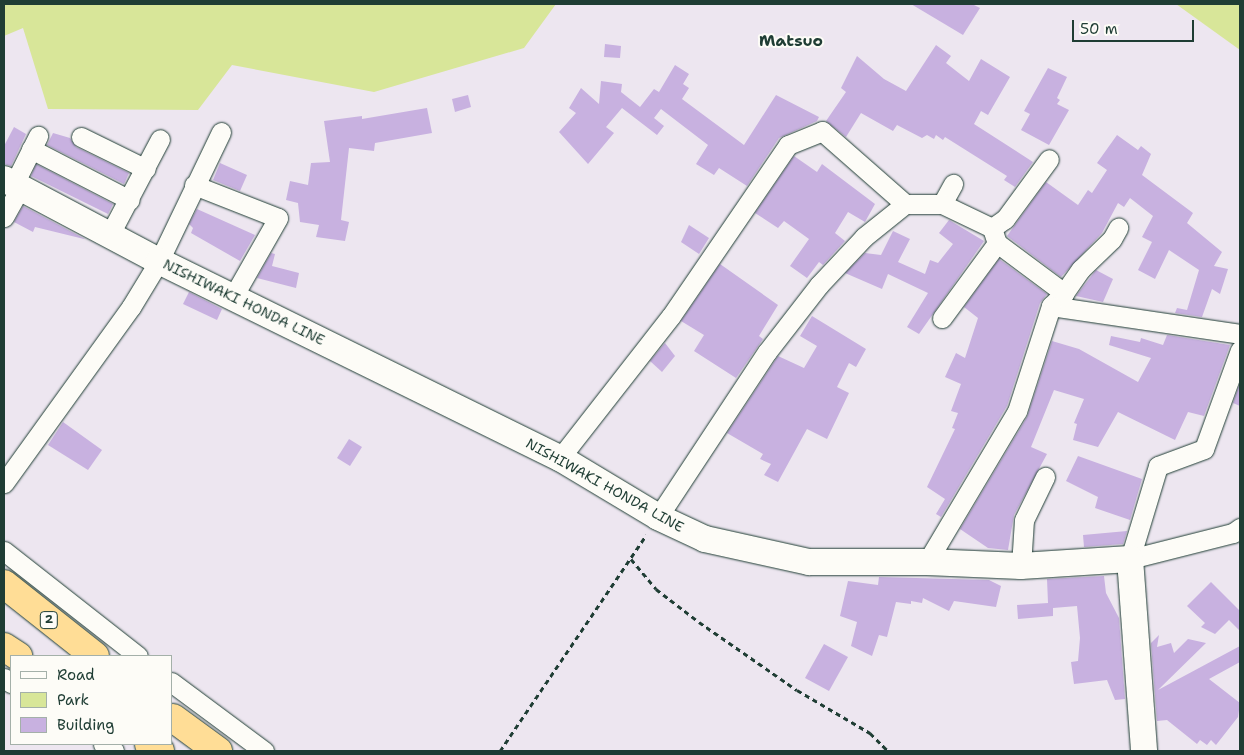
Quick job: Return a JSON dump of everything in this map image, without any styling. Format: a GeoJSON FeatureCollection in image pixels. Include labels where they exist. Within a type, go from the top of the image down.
{"type":"FeatureCollection","features":[{"type":"Feature","properties":{"kind":"highway","name":"2"},"geometry":{"type":"LineString","coordinates":[[4,584],[94,655]]}},
{"type":"Feature","properties":{"kind":"highway"},"geometry":{"type":"LineString","coordinates":[[4,647],[16,655]]}},
{"type":"Feature","properties":{"kind":"highway"},"geometry":{"type":"LineString","coordinates":[[172,717],[218,751]]}},
{"type":"Feature","properties":{"kind":"highway"},"geometry":{"type":"LineString","coordinates":[[172,717],[225,751]]}},
{"type":"Feature","properties":{"kind":"main road","name":"NISHIWAKI HONDA LINE"},"geometry":{"type":"LineString","coordinates":[[13,184],[159,261],[560,458],[658,517],[705,539],[809,562],[927,562],[1021,566],[1130,559]]}},
{"type":"Feature","properties":{"kind":"main road"},"geometry":{"type":"LineString","coordinates":[[1130,559],[1144,751]]}},
{"type":"Feature","properties":{"kind":"street"},"geometry":{"type":"LineString","coordinates":[[560,458],[671,316],[788,146],[822,131],[905,204]]}},
{"type":"Feature","properties":{"kind":"street"},"geometry":{"type":"LineString","coordinates":[[4,483],[131,307],[159,261],[221,132]]}},
{"type":"Feature","properties":{"kind":"street"},"geometry":{"type":"LineString","coordinates":[[81,137],[146,169]]}},
{"type":"Feature","properties":{"kind":"street"},"geometry":{"type":"LineString","coordinates":[[110,234],[130,200],[160,139]]}},
{"type":"Feature","properties":{"kind":"street"},"geometry":{"type":"LineString","coordinates":[[4,217],[13,184],[34,142],[130,200]]}},
{"type":"Feature","properties":{"kind":"street"},"geometry":{"type":"LineString","coordinates":[[942,318],[1004,219],[1049,158]]}},
{"type":"Feature","properties":{"kind":"street"},"geometry":{"type":"LineString","coordinates":[[942,204],[953,184]]}},
{"type":"Feature","properties":{"kind":"street"},"geometry":{"type":"LineString","coordinates":[[194,185],[278,218],[234,297]]}},
{"type":"Feature","properties":{"kind":"street"},"geometry":{"type":"LineString","coordinates":[[658,517],[767,352],[819,285],[864,237],[905,204],[942,204],[995,236],[1064,293]]}},
{"type":"Feature","properties":{"kind":"street"},"geometry":{"type":"LineString","coordinates":[[927,562],[1017,410],[1051,306],[1064,293],[1081,269],[1112,239],[1118,228]]}},
{"type":"Feature","properties":{"kind":"street"},"geometry":{"type":"LineString","coordinates":[[1051,306],[1240,334]]}},
{"type":"Feature","properties":{"kind":"street"},"geometry":{"type":"LineString","coordinates":[[1130,559],[1158,466],[1204,449],[1240,350]]}},
{"type":"Feature","properties":{"kind":"street"},"geometry":{"type":"LineString","coordinates":[[1021,566],[1024,520],[1045,477]]}},
{"type":"Feature","properties":{"kind":"street"},"geometry":{"type":"LineString","coordinates":[[1130,559],[1215,538],[1240,528]]}},
{"type":"Feature","properties":{"kind":"street"},"geometry":{"type":"LineString","coordinates":[[4,552],[137,655]]}},
{"type":"Feature","properties":{"kind":"street"},"geometry":{"type":"LineString","coordinates":[[172,683],[264,751]]}},
{"type":"Feature","properties":{"kind":"path"},"geometry":{"type":"LineString","coordinates":[[500,751],[658,517]]}},
{"type":"Feature","properties":{"kind":"path"},"geometry":{"type":"LineString","coordinates":[[631,559],[656,589],[700,622],[797,690],[870,733],[888,751]]}},
{"type":"Feature","properties":{"kind":"green space"},"geometry":{"type":"Polygon","coordinates":[[[4,4],[556,4],[524,48],[374,92],[232,65],[198,110],[48,109],[23,28],[4,36],[4,4]]]}},
{"type":"Feature","properties":{"kind":"green space"},"geometry":{"type":"Polygon","coordinates":[[[1176,4],[1240,4],[1240,50],[1176,4]]]}},
{"type":"Feature","properties":{"kind":"building"},"geometry":{"type":"Polygon","coordinates":[[[911,4],[972,4],[980,8],[963,35],[911,4]]]}},
{"type":"Feature","properties":{"kind":"building"},"geometry":{"type":"Polygon","coordinates":[[[605,44],[621,46],[620,58],[604,57],[605,44]]]}},
{"type":"Feature","properties":{"kind":"building"},"geometry":{"type":"Polygon","coordinates":[[[936,45],[951,56],[946,63],[969,81],[981,59],[1010,77],[988,115],[981,111],[974,124],[1033,162],[1015,187],[1004,180],[1007,176],[945,137],[943,140],[936,135],[934,139],[927,135],[922,138],[897,125],[893,131],[861,113],[846,137],[826,121],[846,92],[841,88],[857,56],[884,79],[906,91],[936,45]]]}},
{"type":"Feature","properties":{"kind":"building"},"geometry":{"type":"Polygon","coordinates":[[[675,65],[689,74],[683,84],[689,88],[682,99],[744,145],[776,95],[819,117],[817,121],[779,138],[747,186],[719,168],[714,175],[696,164],[708,145],[661,109],[654,118],[664,126],[657,135],[622,108],[606,127],[614,133],[588,164],[559,132],[576,113],[569,108],[581,88],[599,104],[601,81],[622,84],[621,92],[640,107],[654,89],[659,92],[675,65]]]}},
{"type":"Feature","properties":{"kind":"building"},"geometry":{"type":"Polygon","coordinates":[[[1048,68],[1067,77],[1057,98],[1060,100],[1057,104],[1069,110],[1049,145],[1021,130],[1030,114],[1024,111],[1048,68]]]}},
{"type":"Feature","properties":{"kind":"building"},"geometry":{"type":"Polygon","coordinates":[[[468,95],[471,107],[455,112],[452,99],[468,95]]]}},
{"type":"Feature","properties":{"kind":"building"},"geometry":{"type":"Polygon","coordinates":[[[427,108],[432,133],[375,143],[374,151],[349,148],[341,220],[349,222],[345,241],[316,237],[319,225],[300,222],[298,203],[286,200],[290,181],[308,185],[311,163],[330,162],[324,121],[362,116],[362,119],[427,108]]]}},
{"type":"Feature","properties":{"kind":"building"},"geometry":{"type":"Polygon","coordinates":[[[14,127],[26,134],[11,166],[4,164],[4,146],[14,127]]]}},
{"type":"Feature","properties":{"kind":"building"},"geometry":{"type":"Polygon","coordinates":[[[53,133],[70,138],[76,147],[129,173],[124,184],[47,145],[53,133]]]}},
{"type":"Feature","properties":{"kind":"building"},"geometry":{"type":"Polygon","coordinates":[[[1117,135],[1138,150],[1141,146],[1151,154],[1142,175],[1193,213],[1187,223],[1222,252],[1214,266],[1228,269],[1220,294],[1212,289],[1202,317],[1175,313],[1177,308],[1187,310],[1199,270],[1169,250],[1155,279],[1138,270],[1152,242],[1142,237],[1153,216],[1130,198],[1124,207],[1118,203],[1102,233],[1061,277],[1007,236],[1046,182],[1078,205],[1088,190],[1092,193],[1107,170],[1097,163],[1117,135]]]}},
{"type":"Feature","properties":{"kind":"building"},"geometry":{"type":"Polygon","coordinates":[[[794,156],[817,172],[822,164],[875,204],[865,222],[848,212],[835,233],[845,241],[823,265],[819,262],[807,278],[790,266],[809,239],[784,221],[778,228],[755,213],[794,156]]]}},
{"type":"Feature","properties":{"kind":"building"},"geometry":{"type":"Polygon","coordinates":[[[220,163],[247,175],[240,191],[213,180],[220,163]]]}},
{"type":"Feature","properties":{"kind":"building"},"geometry":{"type":"Polygon","coordinates":[[[36,164],[113,204],[108,214],[31,176],[36,164]]]}},
{"type":"Feature","properties":{"kind":"building"},"geometry":{"type":"Polygon","coordinates":[[[23,206],[85,239],[35,227],[33,232],[14,222],[23,206]]]}},
{"type":"Feature","properties":{"kind":"building"},"geometry":{"type":"Polygon","coordinates":[[[197,209],[255,235],[240,261],[191,233],[193,228],[189,224],[197,209]]]}},
{"type":"Feature","properties":{"kind":"building"},"geometry":{"type":"Polygon","coordinates":[[[949,220],[984,241],[919,334],[907,327],[928,293],[888,274],[882,289],[845,273],[865,253],[881,255],[893,231],[910,239],[898,262],[925,274],[930,260],[938,263],[953,244],[939,233],[949,220]]]}},
{"type":"Feature","properties":{"kind":"building"},"geometry":{"type":"Polygon","coordinates":[[[689,225],[709,238],[699,254],[681,242],[689,225]]]}},
{"type":"Feature","properties":{"kind":"building"},"geometry":{"type":"Polygon","coordinates":[[[271,253],[275,254],[272,266],[299,273],[296,288],[257,278],[271,253]]]}},
{"type":"Feature","properties":{"kind":"building"},"geometry":{"type":"Polygon","coordinates":[[[999,259],[1047,294],[1040,303],[1007,406],[941,517],[936,514],[945,499],[927,487],[955,429],[952,428],[958,413],[951,411],[961,384],[945,377],[956,353],[965,358],[978,318],[964,307],[999,259]]]}},
{"type":"Feature","properties":{"kind":"building"},"geometry":{"type":"Polygon","coordinates":[[[720,264],[778,305],[759,336],[763,339],[736,378],[694,351],[704,335],[681,321],[720,264]]]}},
{"type":"Feature","properties":{"kind":"building"},"geometry":{"type":"Polygon","coordinates":[[[1096,270],[1113,279],[1103,302],[1076,296],[1096,270]]]}},
{"type":"Feature","properties":{"kind":"building"},"geometry":{"type":"Polygon","coordinates":[[[189,292],[222,309],[217,320],[183,304],[189,292]]]}},
{"type":"Feature","properties":{"kind":"building"},"geometry":{"type":"Polygon","coordinates":[[[812,316],[866,349],[856,367],[849,363],[837,387],[849,393],[827,439],[807,429],[778,482],[764,475],[771,464],[760,459],[763,454],[727,433],[778,356],[804,368],[817,346],[800,336],[812,316]]]}},
{"type":"Feature","properties":{"kind":"building"},"geometry":{"type":"Polygon","coordinates":[[[1167,335],[1230,345],[1204,416],[1188,412],[1175,440],[1118,412],[1098,447],[1073,440],[1077,424],[1074,423],[1084,399],[1054,390],[1031,447],[1047,454],[1014,515],[1008,550],[988,548],[960,529],[1027,417],[1052,341],[1079,349],[1138,382],[1151,358],[1109,345],[1111,336],[1140,342],[1141,338],[1163,345],[1167,335]]]}},
{"type":"Feature","properties":{"kind":"building"},"geometry":{"type":"Polygon","coordinates":[[[665,343],[675,356],[662,372],[650,361],[665,343]]]}},
{"type":"Feature","properties":{"kind":"building"},"geometry":{"type":"Polygon","coordinates":[[[1240,382],[1240,406],[1233,403],[1240,382]]]}},
{"type":"Feature","properties":{"kind":"building"},"geometry":{"type":"Polygon","coordinates":[[[63,422],[102,450],[88,470],[48,445],[63,422]]]}},
{"type":"Feature","properties":{"kind":"building"},"geometry":{"type":"Polygon","coordinates":[[[349,439],[362,447],[350,466],[337,458],[349,439]]]}},
{"type":"Feature","properties":{"kind":"building"},"geometry":{"type":"Polygon","coordinates":[[[1078,456],[1142,479],[1130,520],[1095,508],[1098,497],[1066,481],[1078,456]]]}},
{"type":"Feature","properties":{"kind":"building"},"geometry":{"type":"Polygon","coordinates":[[[1127,531],[1123,544],[1084,547],[1083,535],[1127,531]]]}},
{"type":"Feature","properties":{"kind":"building"},"geometry":{"type":"Polygon","coordinates":[[[1104,576],[1106,593],[1119,618],[1125,699],[1115,700],[1107,680],[1074,684],[1071,662],[1078,661],[1080,638],[1077,606],[1053,608],[1053,616],[1018,619],[1017,605],[1048,603],[1047,579],[1104,576]]]}},
{"type":"Feature","properties":{"kind":"building"},"geometry":{"type":"Polygon","coordinates":[[[879,577],[989,580],[1001,586],[996,607],[954,601],[949,611],[923,598],[922,603],[911,601],[911,604],[896,602],[887,637],[879,635],[872,656],[851,646],[857,622],[840,616],[848,581],[878,585],[879,577]]]}},
{"type":"Feature","properties":{"kind":"building"},"geometry":{"type":"Polygon","coordinates":[[[1211,582],[1240,611],[1240,631],[1229,620],[1215,634],[1201,627],[1205,623],[1187,606],[1211,582]]]}},
{"type":"Feature","properties":{"kind":"building"},"geometry":{"type":"Polygon","coordinates":[[[1159,635],[1157,647],[1171,643],[1174,653],[1188,639],[1206,643],[1158,690],[1240,646],[1240,662],[1209,679],[1240,703],[1238,717],[1216,745],[1211,740],[1207,745],[1200,740],[1197,744],[1167,720],[1157,721],[1151,643],[1159,635]]]}},
{"type":"Feature","properties":{"kind":"building"},"geometry":{"type":"Polygon","coordinates":[[[824,644],[848,657],[829,691],[805,678],[824,644]]]}},
{"type":"Feature","properties":{"kind":"district","name":"Matsuo"},"geometry":{"type":"Point","coordinates":[791,41]}}]}
